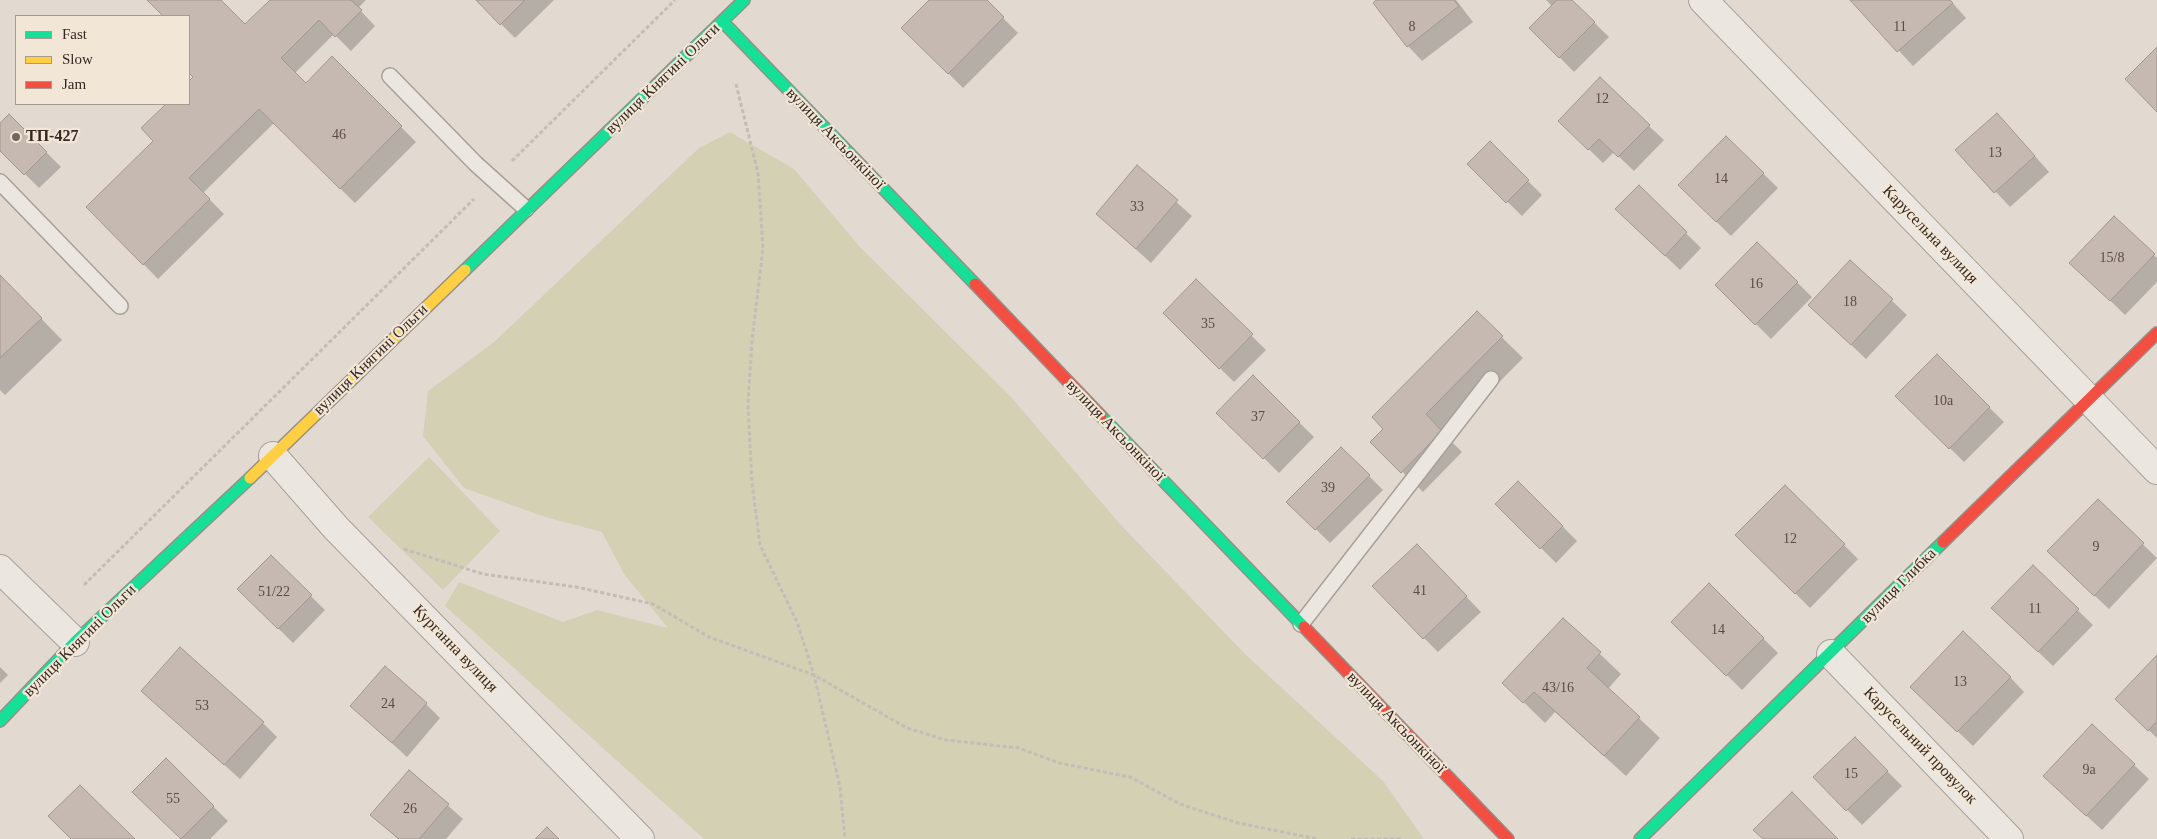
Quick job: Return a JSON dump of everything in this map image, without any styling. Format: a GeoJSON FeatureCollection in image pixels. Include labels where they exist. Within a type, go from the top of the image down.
{"type":"FeatureCollection","features":[{"type":"Feature","properties":{"kind":"street","name":"вулиця Княгині Ольги"},"geometry":{"type":"LineString","coordinates":[[0,721],[75,642],[273,456],[744,0]]}},
{"type":"Feature","properties":{"kind":"street","name":"Карусельна вулиця"},"geometry":{"type":"LineString","coordinates":[[1703,0],[2157,470]]}},
{"type":"Feature","properties":{"kind":"street","name":"вулиця Аксьонкіної"},"geometry":{"type":"LineString","coordinates":[[723,22],[1508,839]]}},
{"type":"Feature","properties":{"kind":"street","name":"вулиця Глибка"},"geometry":{"type":"LineString","coordinates":[[1640,839],[2157,333]]}},
{"type":"Feature","properties":{"kind":"street","name":"Курганна вулиця"},"geometry":{"type":"LineString","coordinates":[[273,456],[336,528],[640,839]]}},
{"type":"Feature","properties":{"kind":"street"},"geometry":{"type":"LineString","coordinates":[[0,569],[75,642]]}},
{"type":"Feature","properties":{"kind":"street","name":"Карусельний провулок"},"geometry":{"type":"LineString","coordinates":[[1831,654],[2009,839]]}},
{"type":"Feature","properties":{"kind":"lane"},"geometry":{"type":"LineString","coordinates":[[390,76],[493,180],[526,209]]}},
{"type":"Feature","properties":{"kind":"lane"},"geometry":{"type":"LineString","coordinates":[[0,182],[120,306]]}},
{"type":"Feature","properties":{"kind":"lane"},"geometry":{"type":"LineString","coordinates":[[1301,624],[1491,379]]}},
{"type":"Feature","properties":{"kind":"path"},"geometry":{"type":"LineString","coordinates":[[50,618],[675,0]]}},
{"type":"Feature","properties":{"kind":"path"},"geometry":{"type":"LineString","coordinates":[[735,78],[758,173],[763,248],[752,341],[748,404],[752,483],[760,545],[797,622],[814,675],[840,788],[845,839]]}},
{"type":"Feature","properties":{"kind":"path"},"geometry":{"type":"LineString","coordinates":[[400,548],[483,574],[576,587],[653,604],[709,637],[814,675],[907,728],[946,740],[1020,748],[1059,763],[1130,777],[1180,804],[1238,823],[1318,839]]}},
{"type":"Feature","properties":{"kind":"path"},"geometry":{"type":"LineString","coordinates":[[1351,839],[1402,839]]}},
{"type":"Feature","properties":{"kind":"shaded area"},"geometry":{"type":"Polygon","coordinates":[[[730,132],[794,169],[861,248],[1011,397],[1120,524],[1245,654],[1383,781],[1424,839],[704,839],[445,606],[459,582],[563,622],[597,610],[668,628],[624,574],[602,532],[545,517],[464,488],[423,436],[428,391],[494,342],[699,148],[730,132]]]}},
{"type":"Feature","properties":{"kind":"shaded area"},"geometry":{"type":"Polygon","coordinates":[[[429,457],[500,531],[443,590],[368,517],[429,457]]]}},
{"type":"Feature","properties":{"kind":"building"},"geometry":{"type":"Polygon","coordinates":[[[147,0],[221,0],[245,24],[270,0],[351,0],[362,10],[335,37],[319,20],[281,58],[306,83],[332,56],[402,126],[340,189],[259,109],[189,178],[210,199],[143,265],[86,207],[153,141],[141,128],[165,105],[190,105],[190,80],[193,77],[190,74],[190,15],[162,15],[147,0]]]}},
{"type":"Feature","properties":{"kind":"building"},"geometry":{"type":"Polygon","coordinates":[[[476,0],[525,0],[500,25],[476,0]]]}},
{"type":"Feature","properties":{"kind":"building"},"geometry":{"type":"Polygon","coordinates":[[[929,0],[987,0],[1004,17],[948,74],[901,28],[929,0]]]}},
{"type":"Feature","properties":{"kind":"building"},"geometry":{"type":"Polygon","coordinates":[[[1376,0],[1454,0],[1459,6],[1407,47],[1373,3],[1376,0]]]}},
{"type":"Feature","properties":{"kind":"building"},"geometry":{"type":"Polygon","coordinates":[[[1557,0],[1572,0],[1595,22],[1559,58],[1529,28],[1557,0]]]}},
{"type":"Feature","properties":{"kind":"building"},"geometry":{"type":"Polygon","coordinates":[[[1850,0],[1950,0],[1953,3],[1897,52],[1850,0]]]}},
{"type":"Feature","properties":{"kind":"building"},"geometry":{"type":"Polygon","coordinates":[[[2157,47],[2157,112],[2125,79],[2157,47]]]}},
{"type":"Feature","properties":{"kind":"building"},"geometry":{"type":"Polygon","coordinates":[[[1600,77],[1650,125],[1618,157],[1599,139],[1588,150],[1558,121],[1600,77]]]}},
{"type":"Feature","properties":{"kind":"building"},"geometry":{"type":"Polygon","coordinates":[[[1997,113],[2035,156],[1994,193],[1955,150],[1997,113]]]}},
{"type":"Feature","properties":{"kind":"building","name":"ТП-427"},"geometry":{"type":"Polygon","coordinates":[[[9,114],[47,152],[24,175],[0,151],[0,123],[9,114]]]}},
{"type":"Feature","properties":{"kind":"building"},"geometry":{"type":"Polygon","coordinates":[[[1726,136],[1764,173],[1716,222],[1678,185],[1726,136]]]}},
{"type":"Feature","properties":{"kind":"building"},"geometry":{"type":"Polygon","coordinates":[[[1490,141],[1529,180],[1506,203],[1467,164],[1490,141]]]}},
{"type":"Feature","properties":{"kind":"building"},"geometry":{"type":"Polygon","coordinates":[[[1137,165],[1178,200],[1136,249],[1096,214],[1137,165]]]}},
{"type":"Feature","properties":{"kind":"building"},"geometry":{"type":"Polygon","coordinates":[[[1639,185],[1687,232],[1665,256],[1615,209],[1639,185]]]}},
{"type":"Feature","properties":{"kind":"building"},"geometry":{"type":"Polygon","coordinates":[[[2114,216],[2155,254],[2110,301],[2069,263],[2114,216]]]}},
{"type":"Feature","properties":{"kind":"building"},"geometry":{"type":"Polygon","coordinates":[[[1757,242],[1798,282],[1755,325],[1715,285],[1757,242]]]}},
{"type":"Feature","properties":{"kind":"building"},"geometry":{"type":"Polygon","coordinates":[[[1850,260],[1893,299],[1851,345],[1808,305],[1850,260]]]}},
{"type":"Feature","properties":{"kind":"building"},"geometry":{"type":"Polygon","coordinates":[[[0,275],[42,318],[0,358],[0,275]]]}},
{"type":"Feature","properties":{"kind":"building"},"geometry":{"type":"Polygon","coordinates":[[[1196,279],[1253,334],[1219,369],[1163,313],[1196,279]]]}},
{"type":"Feature","properties":{"kind":"building"},"geometry":{"type":"Polygon","coordinates":[[[1477,311],[1503,336],[1426,414],[1442,431],[1401,473],[1370,442],[1383,429],[1372,417],[1477,311]]]}},
{"type":"Feature","properties":{"kind":"building"},"geometry":{"type":"Polygon","coordinates":[[[1937,354],[1990,407],[1949,449],[1895,396],[1937,354]]]}},
{"type":"Feature","properties":{"kind":"building"},"geometry":{"type":"Polygon","coordinates":[[[1253,375],[1300,422],[1263,459],[1216,413],[1253,375]]]}},
{"type":"Feature","properties":{"kind":"building"},"geometry":{"type":"Polygon","coordinates":[[[1341,447],[1370,475],[1315,530],[1286,502],[1341,447]]]}},
{"type":"Feature","properties":{"kind":"building"},"geometry":{"type":"Polygon","coordinates":[[[1518,481],[1563,526],[1540,549],[1495,504],[1518,481]]]}},
{"type":"Feature","properties":{"kind":"building"},"geometry":{"type":"Polygon","coordinates":[[[1785,485],[1845,544],[1795,594],[1735,535],[1785,485]]]}},
{"type":"Feature","properties":{"kind":"building"},"geometry":{"type":"Polygon","coordinates":[[[2098,499],[2144,543],[2094,596],[2047,551],[2098,499]]]}},
{"type":"Feature","properties":{"kind":"building"},"geometry":{"type":"Polygon","coordinates":[[[1417,544],[1467,596],[1423,639],[1372,586],[1417,544]]]}},
{"type":"Feature","properties":{"kind":"building"},"geometry":{"type":"Polygon","coordinates":[[[271,555],[312,595],[278,629],[237,589],[271,555]]]}},
{"type":"Feature","properties":{"kind":"building"},"geometry":{"type":"Polygon","coordinates":[[[2033,565],[2079,609],[2038,652],[1991,608],[2033,565]]]}},
{"type":"Feature","properties":{"kind":"building"},"geometry":{"type":"Polygon","coordinates":[[[1709,583],[1764,638],[1726,676],[1671,622],[1709,583]]]}},
{"type":"Feature","properties":{"kind":"building"},"geometry":{"type":"Polygon","coordinates":[[[1563,618],[1601,652],[1587,668],[1640,717],[1604,756],[1534,692],[1523,703],[1502,683],[1563,618]]]}},
{"type":"Feature","properties":{"kind":"building"},"geometry":{"type":"Polygon","coordinates":[[[1963,631],[2011,677],[1957,732],[1910,687],[1963,631]]]}},
{"type":"Feature","properties":{"kind":"building"},"geometry":{"type":"Polygon","coordinates":[[[180,647],[264,722],[224,765],[141,691],[180,647]]]}},
{"type":"Feature","properties":{"kind":"building"},"geometry":{"type":"Polygon","coordinates":[[[2157,655],[2157,721],[2148,731],[2115,699],[2157,655]]]}},
{"type":"Feature","properties":{"kind":"building"},"geometry":{"type":"Polygon","coordinates":[[[385,666],[427,703],[392,743],[350,706],[385,666]]]}},
{"type":"Feature","properties":{"kind":"building"},"geometry":{"type":"Polygon","coordinates":[[[2092,724],[2135,764],[2086,816],[2043,776],[2092,724]]]}},
{"type":"Feature","properties":{"kind":"building"},"geometry":{"type":"Polygon","coordinates":[[[1855,737],[1888,771],[1846,811],[1813,777],[1855,737]]]}},
{"type":"Feature","properties":{"kind":"building"},"geometry":{"type":"Polygon","coordinates":[[[166,758],[214,806],[181,839],[132,792],[166,758]]]}},
{"type":"Feature","properties":{"kind":"building"},"geometry":{"type":"Polygon","coordinates":[[[409,770],[449,804],[419,839],[399,839],[370,815],[409,770]]]}},
{"type":"Feature","properties":{"kind":"building"},"geometry":{"type":"Polygon","coordinates":[[[80,785],[135,839],[71,839],[48,816],[80,785]]]}},
{"type":"Feature","properties":{"kind":"building"},"geometry":{"type":"Polygon","coordinates":[[[1792,792],[1838,839],[1763,839],[1753,830],[1792,792]]]}},
{"type":"Feature","properties":{"kind":"building"},"geometry":{"type":"Polygon","coordinates":[[[547,827],[559,839],[535,839],[547,827]]]}},
{"type":"Feature","properties":{"kind":"traffic: fast"},"geometry":{"type":"LineString","coordinates":[[465,270],[744,0]]}},
{"type":"Feature","properties":{"kind":"traffic: fast"},"geometry":{"type":"LineString","coordinates":[[723,22],[975,284]]}},
{"type":"Feature","properties":{"kind":"traffic: fast"},"geometry":{"type":"LineString","coordinates":[[1101,416],[1304,627]]}},
{"type":"Feature","properties":{"kind":"traffic: fast"},"geometry":{"type":"LineString","coordinates":[[0,721],[75,642],[250,478]]}},
{"type":"Feature","properties":{"kind":"traffic: fast"},"geometry":{"type":"LineString","coordinates":[[1640,839],[1943,542]]}},
{"type":"Feature","properties":{"kind":"traffic: slow"},"geometry":{"type":"LineString","coordinates":[[250,478],[465,270]]}},
{"type":"Feature","properties":{"kind":"traffic: jam"},"geometry":{"type":"LineString","coordinates":[[975,284],[1101,416]]}},
{"type":"Feature","properties":{"kind":"traffic: jam"},"geometry":{"type":"LineString","coordinates":[[1943,542],[2157,333]]}},
{"type":"Feature","properties":{"kind":"traffic: jam"},"geometry":{"type":"LineString","coordinates":[[1304,627],[1508,839]]}},
{"type":"Feature","properties":{"kind":"place","name":"ТП-427"},"geometry":{"type":"Point","coordinates":[16,137]}}]}
